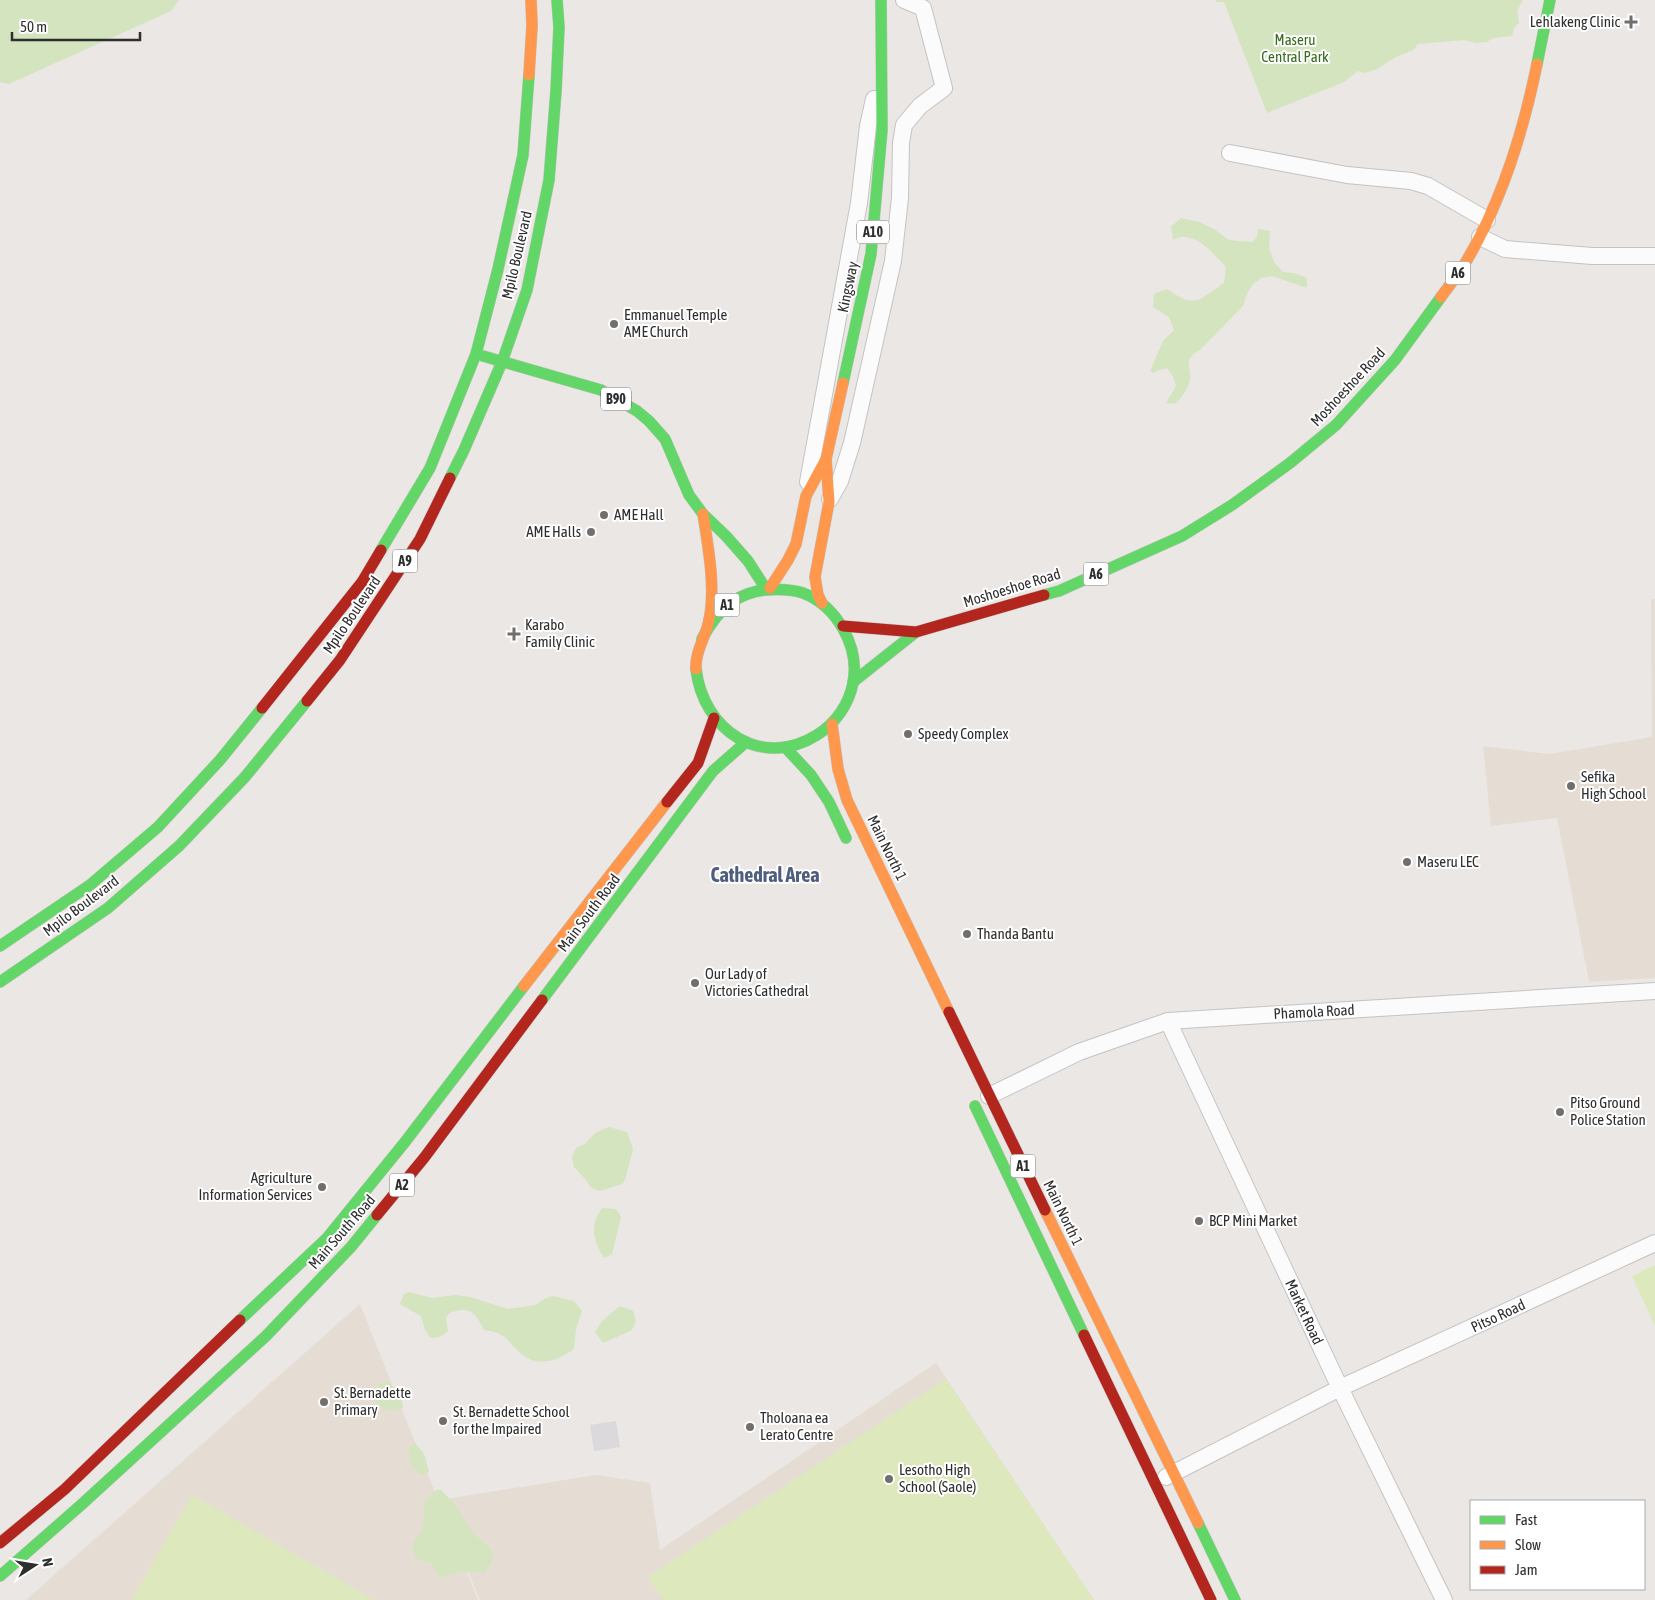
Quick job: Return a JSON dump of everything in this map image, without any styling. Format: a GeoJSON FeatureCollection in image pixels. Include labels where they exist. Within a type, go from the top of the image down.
{"type":"FeatureCollection","features":[{"type":"Feature","properties":{"kind":"main road","name":"Mpilo Boulevard"},"geometry":{"type":"LineString","coordinates":[[0,946],[90,885],[158,827],[227,753],[362,582],[430,468],[476,354],[498,270],[523,155],[532,26],[532,0]]}},
{"type":"Feature","properties":{"kind":"main road","name":"Mpilo Boulevard"},"geometry":{"type":"LineString","coordinates":[[0,982],[108,908],[179,846],[245,777],[340,660],[420,539],[464,450],[502,362],[527,290],[549,180],[559,26],[557,0]]}},
{"type":"Feature","properties":{"kind":"main road","name":"Kingsway"},"geometry":{"type":"LineString","coordinates":[[822,603],[818,595],[815,577],[828,502],[826,459],[871,254],[882,130],[881,0]]}},
{"type":"Feature","properties":{"kind":"main road","name":"Moshoeshoe Road"},"geometry":{"type":"LineString","coordinates":[[843,626],[916,632],[1059,591],[1182,536],[1232,505],[1290,463],[1336,426],[1395,360],[1463,267],[1480,237],[1506,176],[1528,107],[1550,0]]}},
{"type":"Feature","properties":{"kind":"main road","name":"B90"},"geometry":{"type":"LineString","coordinates":[[476,354],[601,390],[638,411],[665,439],[689,495],[703,514],[726,536],[760,576],[768,589]]}},
{"type":"Feature","properties":{"kind":"main road","name":"Kingsway"},"geometry":{"type":"LineString","coordinates":[[768,589],[788,560],[796,544],[806,496],[826,459]]}},
{"type":"Feature","properties":{"kind":"main road","name":"B90"},"geometry":{"type":"LineString","coordinates":[[702,639],[710,618],[711,589],[703,514]]}},
{"type":"Feature","properties":{"kind":"main road","name":"A1"},"geometry":{"type":"LineString","coordinates":[[768,589],[788,589],[806,594],[822,603],[843,626],[851,644],[855,663],[849,698],[842,712],[832,724],[818,735],[802,743],[785,747],[765,747],[746,742],[728,732],[714,718],[700,694],[696,666],[702,639],[712,620],[727,605],[746,594],[768,589]]}},
{"type":"Feature","properties":{"kind":"main road","name":"Moshoeshoe Road"},"geometry":{"type":"LineString","coordinates":[[853,682],[916,632]]}},
{"type":"Feature","properties":{"kind":"main road","name":"Main South Road"},"geometry":{"type":"LineString","coordinates":[[0,1543],[65,1489],[327,1238],[405,1142],[578,915],[698,763],[714,718]]}},
{"type":"Feature","properties":{"kind":"main road","name":"Main North 1"},"geometry":{"type":"LineString","coordinates":[[832,724],[838,769],[847,800],[1235,1600]]}},
{"type":"Feature","properties":{"kind":"main road","name":"Main South Road"},"geometry":{"type":"LineString","coordinates":[[0,1576],[81,1505],[266,1336],[351,1247],[424,1158],[714,771],[746,742]]}},
{"type":"Feature","properties":{"kind":"main road"},"geometry":{"type":"LineString","coordinates":[[785,747],[811,775],[829,802],[851,847]]}},
{"type":"Feature","properties":{"kind":"main road","name":"A1"},"geometry":{"type":"LineString","coordinates":[[971,1098],[1211,1600]]}},
{"type":"Feature","properties":{"kind":"street"},"geometry":{"type":"LineString","coordinates":[[828,502],[840,481],[852,443],[888,288],[898,224],[901,143],[904,125],[920,106],[944,88],[923,8],[904,0]]}},
{"type":"Feature","properties":{"kind":"street"},"geometry":{"type":"LineString","coordinates":[[806,496],[859,203],[868,126],[882,65]]}},
{"type":"Feature","properties":{"kind":"street"},"geometry":{"type":"LineString","coordinates":[[1230,153],[1347,175],[1411,181],[1428,186],[1486,220]]}},
{"type":"Feature","properties":{"kind":"street"},"geometry":{"type":"LineString","coordinates":[[1480,237],[1505,249],[1592,256],[1655,256]]}},
{"type":"Feature","properties":{"kind":"street","name":"Phamola Road"},"geometry":{"type":"LineString","coordinates":[[989,1096],[1079,1052],[1168,1021],[1655,991]]}},
{"type":"Feature","properties":{"kind":"street","name":"Market Road"},"geometry":{"type":"LineString","coordinates":[[1168,1021],[1340,1388],[1444,1600]]}},
{"type":"Feature","properties":{"kind":"street","name":"Pitso Road"},"geometry":{"type":"LineString","coordinates":[[1154,1482],[1340,1388],[1655,1243]]}},
{"type":"Feature","properties":{"kind":"shaded area","name":"Sefika High School"},"geometry":{"type":"Polygon","coordinates":[[[1651,599],[1655,599],[1655,978],[1589,982],[1557,818],[1491,826],[1483,746],[1550,754],[1652,737],[1651,599]]]}},
{"type":"Feature","properties":{"kind":"shaded area","name":"St. Bernadette Primary"},"geometry":{"type":"Polygon","coordinates":[[[360,1304],[478,1600],[26,1600],[360,1304]]]}},
{"type":"Feature","properties":{"kind":"shaded area","name":"Lesotho High School (Saole)"},"geometry":{"type":"Polygon","coordinates":[[[936,1363],[1094,1600],[480,1600],[439,1500],[596,1475],[650,1483],[660,1550],[936,1363]]]}},
{"type":"Feature","properties":{"kind":"shaded area"},"geometry":{"type":"Polygon","coordinates":[[[616,1421],[620,1447],[594,1451],[590,1425],[616,1421]]]}},
{"type":"Feature","properties":{"kind":"green space"},"geometry":{"type":"Polygon","coordinates":[[[0,0],[179,0],[171,11],[9,84],[0,82],[0,0]]]}},
{"type":"Feature","properties":{"kind":"green space","name":"Maseru Central Park"},"geometry":{"type":"Polygon","coordinates":[[[1216,0],[1523,0],[1517,11],[1519,23],[1514,28],[1512,36],[1493,38],[1487,42],[1476,43],[1464,40],[1418,44],[1413,50],[1396,57],[1377,69],[1365,73],[1358,71],[1344,82],[1267,113],[1224,2],[1217,2],[1216,0]]]}},
{"type":"Feature","properties":{"kind":"green space"},"geometry":{"type":"Polygon","coordinates":[[[1181,218],[1199,222],[1214,229],[1229,240],[1252,242],[1257,237],[1258,229],[1270,231],[1269,248],[1274,262],[1283,272],[1294,273],[1307,278],[1307,288],[1272,276],[1261,278],[1253,284],[1243,306],[1191,357],[1189,361],[1189,384],[1175,404],[1166,403],[1176,386],[1173,376],[1167,368],[1153,373],[1150,371],[1163,341],[1174,330],[1169,317],[1153,307],[1154,294],[1167,289],[1190,301],[1202,298],[1224,283],[1226,267],[1203,244],[1191,238],[1180,237],[1173,240],[1171,227],[1181,218]]]}},
{"type":"Feature","properties":{"kind":"green space"},"geometry":{"type":"Polygon","coordinates":[[[609,1127],[627,1132],[633,1149],[625,1180],[622,1184],[600,1191],[591,1188],[574,1167],[572,1157],[576,1148],[585,1144],[595,1133],[609,1127]]]}},
{"type":"Feature","properties":{"kind":"green space"},"geometry":{"type":"Polygon","coordinates":[[[602,1208],[616,1209],[621,1217],[612,1254],[604,1258],[597,1245],[594,1233],[595,1221],[602,1208]]]}},
{"type":"Feature","properties":{"kind":"green space"},"geometry":{"type":"Polygon","coordinates":[[[1655,1265],[1655,1326],[1632,1276],[1655,1265]]]}},
{"type":"Feature","properties":{"kind":"green space"},"geometry":{"type":"Polygon","coordinates":[[[409,1292],[432,1298],[456,1295],[470,1297],[508,1309],[536,1305],[544,1299],[553,1296],[574,1301],[582,1311],[576,1329],[574,1349],[561,1357],[547,1361],[527,1358],[501,1335],[484,1330],[477,1317],[467,1310],[451,1312],[446,1317],[448,1331],[440,1337],[431,1338],[425,1330],[421,1316],[400,1304],[404,1294],[409,1292]]]}},
{"type":"Feature","properties":{"kind":"green space"},"geometry":{"type":"Polygon","coordinates":[[[620,1306],[633,1311],[636,1321],[632,1330],[603,1343],[595,1332],[602,1321],[620,1306]]]}},
{"type":"Feature","properties":{"kind":"green space","name":"Lesotho High School (Saole)"},"geometry":{"type":"Polygon","coordinates":[[[946,1379],[1094,1600],[664,1600],[648,1577],[946,1379]]]}},
{"type":"Feature","properties":{"kind":"green space"},"geometry":{"type":"Polygon","coordinates":[[[387,1381],[401,1394],[403,1408],[394,1411],[387,1410],[374,1400],[378,1385],[387,1381]]]}},
{"type":"Feature","properties":{"kind":"green space"},"geometry":{"type":"Polygon","coordinates":[[[415,1443],[424,1454],[429,1472],[421,1475],[411,1465],[408,1449],[415,1443]]]}},
{"type":"Feature","properties":{"kind":"green space"},"geometry":{"type":"Polygon","coordinates":[[[436,1490],[441,1490],[457,1507],[474,1535],[490,1547],[493,1556],[492,1561],[484,1574],[464,1572],[443,1577],[439,1576],[431,1563],[417,1559],[414,1555],[413,1543],[422,1531],[425,1501],[436,1490]]]}},
{"type":"Feature","properties":{"kind":"green space"},"geometry":{"type":"Polygon","coordinates":[[[192,1495],[374,1600],[132,1600],[192,1495]]]}},
{"type":"Feature","properties":{"kind":"traffic: fast"},"geometry":{"type":"LineString","coordinates":[[450,478],[502,362],[527,290],[549,180],[559,27],[557,0]]}},
{"type":"Feature","properties":{"kind":"traffic: fast"},"geometry":{"type":"LineString","coordinates":[[843,383],[871,254],[882,130],[881,0]]}},
{"type":"Feature","properties":{"kind":"traffic: fast"},"geometry":{"type":"LineString","coordinates":[[1537,64],[1550,0]]}},
{"type":"Feature","properties":{"kind":"traffic: fast"},"geometry":{"type":"LineString","coordinates":[[381,550],[430,468],[476,354],[498,269],[523,155],[529,75]]}},
{"type":"Feature","properties":{"kind":"traffic: fast"},"geometry":{"type":"LineString","coordinates":[[1044,595],[1059,591],[1182,536],[1232,505],[1290,463],[1336,425],[1395,360],[1441,297]]}},
{"type":"Feature","properties":{"kind":"traffic: fast"},"geometry":{"type":"LineString","coordinates":[[483,356],[601,390],[637,411],[665,439],[689,495],[703,514],[748,561],[766,589]]}},
{"type":"Feature","properties":{"kind":"traffic: fast"},"geometry":{"type":"LineString","coordinates":[[696,669],[701,691],[710,710],[723,726],[738,738],[756,746],[775,748],[796,745],[824,730],[836,719],[845,706],[853,683],[853,656],[843,629],[826,607],[803,593],[779,589],[757,591],[741,597],[719,613],[702,639]]}},
{"type":"Feature","properties":{"kind":"traffic: fast"},"geometry":{"type":"LineString","coordinates":[[853,682],[916,632]]}},
{"type":"Feature","properties":{"kind":"traffic: fast"},"geometry":{"type":"LineString","coordinates":[[0,982],[108,908],[179,846],[245,777],[307,701]]}},
{"type":"Feature","properties":{"kind":"traffic: fast"},"geometry":{"type":"LineString","coordinates":[[0,946],[90,885],[158,827],[220,760],[262,708]]}},
{"type":"Feature","properties":{"kind":"traffic: fast"},"geometry":{"type":"LineString","coordinates":[[542,1000],[713,771],[746,742]]}},
{"type":"Feature","properties":{"kind":"traffic: fast"},"geometry":{"type":"LineString","coordinates":[[785,747],[811,775],[829,802],[846,838]]}},
{"type":"Feature","properties":{"kind":"traffic: fast"},"geometry":{"type":"LineString","coordinates":[[240,1320],[327,1238],[405,1142],[524,986]]}},
{"type":"Feature","properties":{"kind":"traffic: fast"},"geometry":{"type":"LineString","coordinates":[[975,1106],[1084,1335]]}},
{"type":"Feature","properties":{"kind":"traffic: fast"},"geometry":{"type":"LineString","coordinates":[[0,1576],[81,1505],[266,1336],[351,1247],[377,1215]]}},
{"type":"Feature","properties":{"kind":"traffic: fast"},"geometry":{"type":"LineString","coordinates":[[1198,1523],[1235,1600]]}},
{"type":"Feature","properties":{"kind":"traffic: slow"},"geometry":{"type":"LineString","coordinates":[[529,75],[532,26],[531,0]]}},
{"type":"Feature","properties":{"kind":"traffic: slow"},"geometry":{"type":"LineString","coordinates":[[1441,297],[1477,242],[1500,193],[1518,142],[1537,64]]}},
{"type":"Feature","properties":{"kind":"traffic: slow"},"geometry":{"type":"LineString","coordinates":[[822,603],[818,595],[815,577],[829,502],[826,459],[843,383]]}},
{"type":"Feature","properties":{"kind":"traffic: slow"},"geometry":{"type":"LineString","coordinates":[[770,588],[796,544],[806,496],[826,459]]}},
{"type":"Feature","properties":{"kind":"traffic: slow"},"geometry":{"type":"LineString","coordinates":[[696,669],[697,656],[709,620],[712,594],[703,514]]}},
{"type":"Feature","properties":{"kind":"traffic: slow"},"geometry":{"type":"LineString","coordinates":[[832,724],[838,769],[847,800],[949,1012]]}},
{"type":"Feature","properties":{"kind":"traffic: slow"},"geometry":{"type":"LineString","coordinates":[[524,986],[667,802]]}},
{"type":"Feature","properties":{"kind":"traffic: slow"},"geometry":{"type":"LineString","coordinates":[[1045,1210],[1198,1523]]}},
{"type":"Feature","properties":{"kind":"traffic: jam"},"geometry":{"type":"LineString","coordinates":[[307,701],[340,660],[420,539],[450,478]]}},
{"type":"Feature","properties":{"kind":"traffic: jam"},"geometry":{"type":"LineString","coordinates":[[262,708],[362,582],[381,550]]}},
{"type":"Feature","properties":{"kind":"traffic: jam"},"geometry":{"type":"LineString","coordinates":[[843,626],[916,632],[1044,595]]}},
{"type":"Feature","properties":{"kind":"traffic: jam"},"geometry":{"type":"LineString","coordinates":[[667,802],[698,763],[714,718]]}},
{"type":"Feature","properties":{"kind":"traffic: jam"},"geometry":{"type":"LineString","coordinates":[[377,1215],[424,1158],[542,1000]]}},
{"type":"Feature","properties":{"kind":"traffic: jam"},"geometry":{"type":"LineString","coordinates":[[949,1012],[1045,1210]]}},
{"type":"Feature","properties":{"kind":"traffic: jam"},"geometry":{"type":"LineString","coordinates":[[0,1543],[65,1489],[240,1320]]}},
{"type":"Feature","properties":{"kind":"traffic: jam"},"geometry":{"type":"LineString","coordinates":[[1084,1335],[1211,1600]]}},
{"type":"Feature","properties":{"kind":"place","name":"Lehlakeng Clinic"},"geometry":{"type":"Point","coordinates":[1631,22]}},
{"type":"Feature","properties":{"kind":"place","name":"Emmanuel Temple AME Church"},"geometry":{"type":"Point","coordinates":[614,324]}},
{"type":"Feature","properties":{"kind":"place","name":"AME Hall"},"geometry":{"type":"Point","coordinates":[604,515]}},
{"type":"Feature","properties":{"kind":"place","name":"AME Halls"},"geometry":{"type":"Point","coordinates":[591,532]}},
{"type":"Feature","properties":{"kind":"place","name":"Karabo Family Clinic"},"geometry":{"type":"Point","coordinates":[514,634]}},
{"type":"Feature","properties":{"kind":"place","name":"Speedy Complex"},"geometry":{"type":"Point","coordinates":[908,734]}},
{"type":"Feature","properties":{"kind":"place","name":"Sefika High School"},"geometry":{"type":"Point","coordinates":[1571,786]}},
{"type":"Feature","properties":{"kind":"place","name":"Maseru LEC"},"geometry":{"type":"Point","coordinates":[1407,862]}},
{"type":"Feature","properties":{"kind":"place","name":"Thanda Bantu"},"geometry":{"type":"Point","coordinates":[967,934]}},
{"type":"Feature","properties":{"kind":"place","name":"Our Lady of Victories Cathedral"},"geometry":{"type":"Point","coordinates":[695,983]}},
{"type":"Feature","properties":{"kind":"place","name":"Pitso Ground Police Station"},"geometry":{"type":"Point","coordinates":[1560,1112]}},
{"type":"Feature","properties":{"kind":"place","name":"Agriculture Information Services"},"geometry":{"type":"Point","coordinates":[322,1187]}},
{"type":"Feature","properties":{"kind":"place","name":"BCP Mini Market"},"geometry":{"type":"Point","coordinates":[1199,1221]}},
{"type":"Feature","properties":{"kind":"place","name":"St. Bernadette Primary"},"geometry":{"type":"Point","coordinates":[324,1402]}},
{"type":"Feature","properties":{"kind":"place","name":"St. Bernadette School for the Impaired"},"geometry":{"type":"Point","coordinates":[443,1421]}},
{"type":"Feature","properties":{"kind":"place","name":"Tholoana ea Lerato Centre"},"geometry":{"type":"Point","coordinates":[750,1427]}},
{"type":"Feature","properties":{"kind":"place","name":"Lesotho High School (Saole)"},"geometry":{"type":"Point","coordinates":[889,1479]}},
{"type":"Feature","properties":{"kind":"district","name":"Cathedral Area"},"geometry":{"type":"Point","coordinates":[765,875]}}]}
